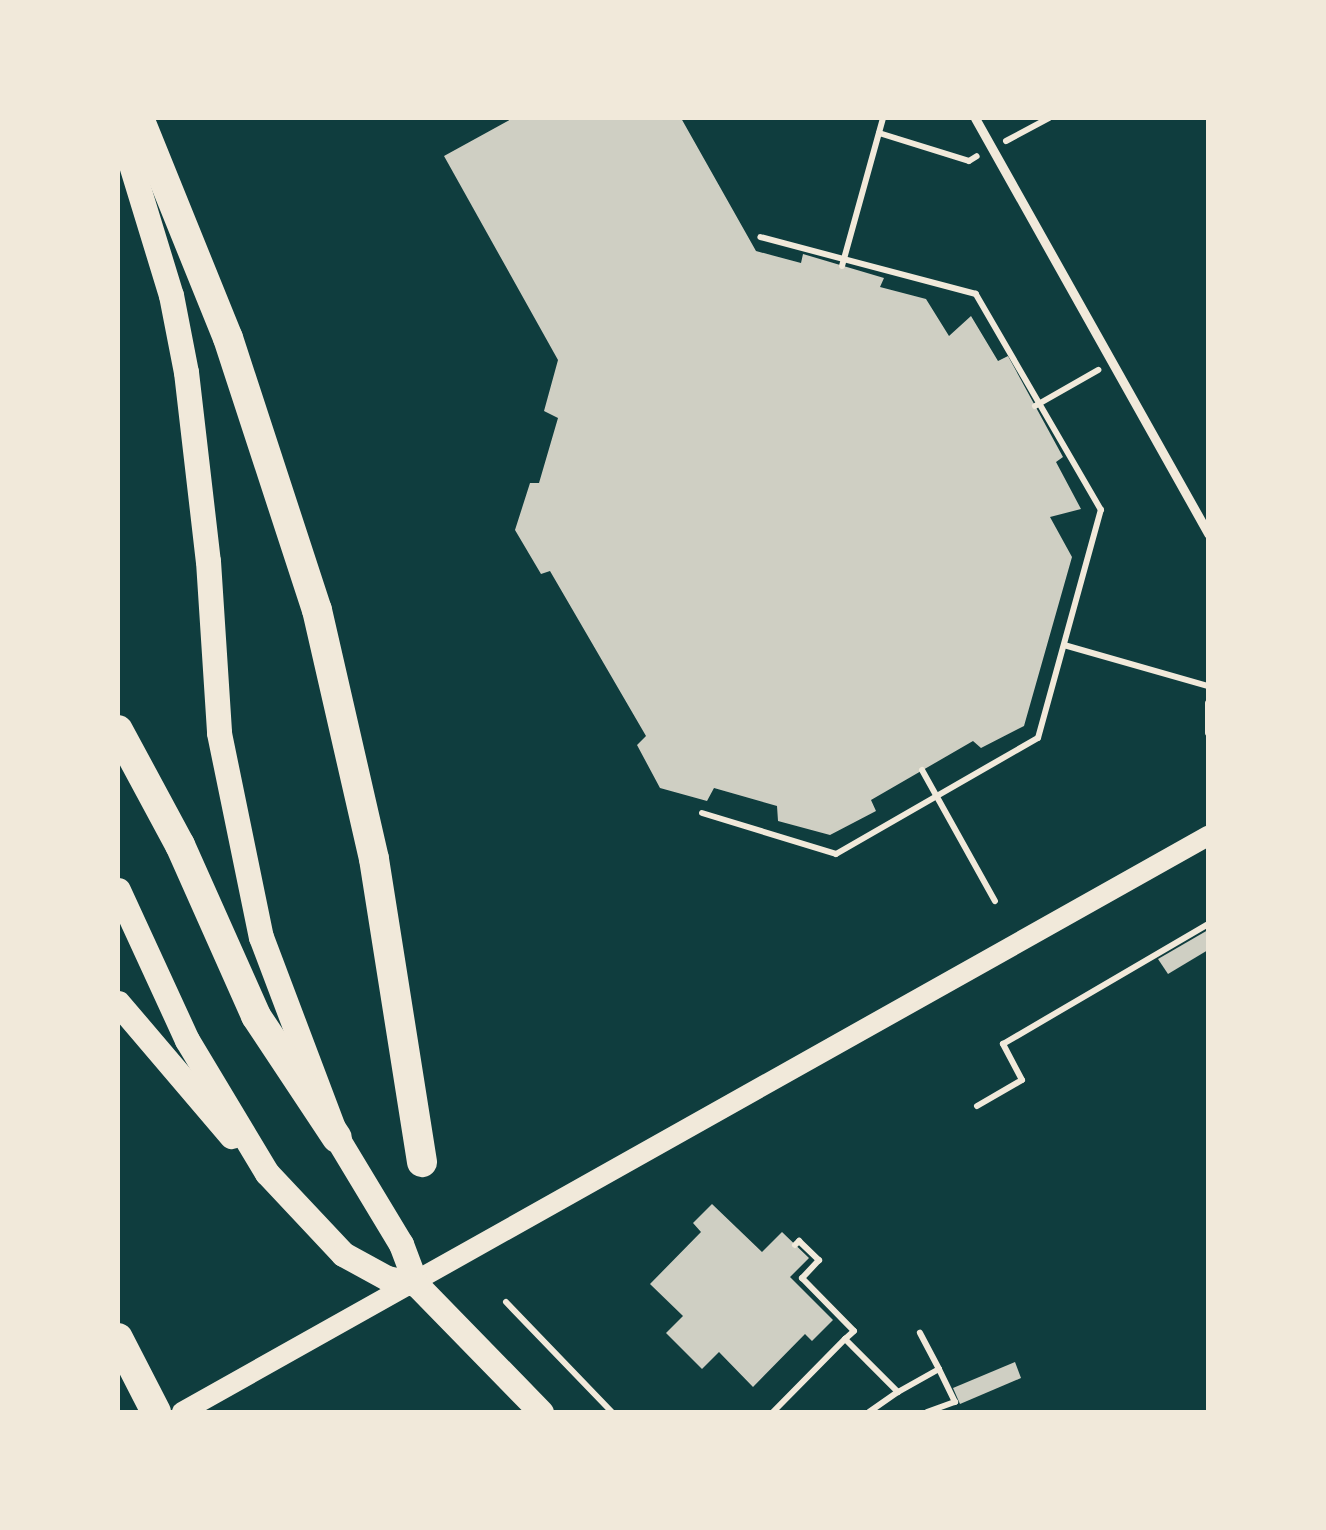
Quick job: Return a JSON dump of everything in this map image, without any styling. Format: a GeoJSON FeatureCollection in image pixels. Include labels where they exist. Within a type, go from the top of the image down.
{"type":"FeatureCollection","features":[{"type":"Feature","properties":{"kind":"highway"},"geometry":{"type":"LineString","coordinates":[[139,118],[228,338],[317,610],[374,859],[422,1162]]}},
{"type":"Feature","properties":{"kind":"highway"},"geometry":{"type":"LineString","coordinates":[[118,730],[180,846],[256,1016],[337,1138]]}},
{"type":"Feature","properties":{"kind":"highway"},"geometry":{"type":"LineString","coordinates":[[118,1338],[156,1412]]}},
{"type":"Feature","properties":{"kind":"main road"},"geometry":{"type":"LineString","coordinates":[[118,122],[171,295],[186,372],[208,560],[219,733],[238,843],[298,1048],[337,1138],[401,1244],[416,1284],[541,1412]]}},
{"type":"Feature","properties":{"kind":"main road"},"geometry":{"type":"LineString","coordinates":[[182,1412],[1208,836]]}},
{"type":"Feature","properties":{"kind":"main road"},"geometry":{"type":"LineString","coordinates":[[118,890],[187,1040],[267,1173]]}},
{"type":"Feature","properties":{"kind":"main road"},"geometry":{"type":"LineString","coordinates":[[118,1003],[182,1085],[343,1254],[386,1278],[416,1284]]}},
{"type":"Feature","properties":{"kind":"street"},"geometry":{"type":"LineString","coordinates":[[975,118],[1208,534]]}},
{"type":"Feature","properties":{"kind":"path"},"geometry":{"type":"LineString","coordinates":[[843,262],[883,118]]}},
{"type":"Feature","properties":{"kind":"path"},"geometry":{"type":"LineString","coordinates":[[878,133],[970,161],[1049,118]]}},
{"type":"Feature","properties":{"kind":"path"},"geometry":{"type":"LineString","coordinates":[[702,814],[836,854],[1038,738],[1102,510],[976,294],[843,262],[760,236]]}},
{"type":"Feature","properties":{"kind":"path"},"geometry":{"type":"LineString","coordinates":[[1038,405],[1079,381]]}},
{"type":"Feature","properties":{"kind":"path"},"geometry":{"type":"LineString","coordinates":[[1064,645],[1208,686]]}},
{"type":"Feature","properties":{"kind":"path"},"geometry":{"type":"LineString","coordinates":[[1208,702],[1208,733]]}},
{"type":"Feature","properties":{"kind":"path"},"geometry":{"type":"LineString","coordinates":[[922,770],[995,901]]}},
{"type":"Feature","properties":{"kind":"path"},"geometry":{"type":"LineString","coordinates":[[977,1106],[1022,1080],[1003,1044],[1208,924]]}},
{"type":"Feature","properties":{"kind":"path"},"geometry":{"type":"LineString","coordinates":[[772,1412],[854,1330],[802,1278],[819,1260],[799,1240],[795,1244]]}},
{"type":"Feature","properties":{"kind":"path"},"geometry":{"type":"LineString","coordinates":[[506,1302],[612,1412]]}},
{"type":"Feature","properties":{"kind":"path"},"geometry":{"type":"LineString","coordinates":[[920,1333],[955,1402],[927,1412]]}},
{"type":"Feature","properties":{"kind":"path"},"geometry":{"type":"LineString","coordinates":[[845,1339],[898,1392]]}},
{"type":"Feature","properties":{"kind":"path"},"geometry":{"type":"LineString","coordinates":[[869,1412],[938,1369]]}},
{"type":"Feature","properties":{"kind":"building"},"geometry":{"type":"Polygon","coordinates":[[[513,118],[681,118],[756,251],[801,263],[803,254],[884,278],[880,287],[926,299],[949,336],[971,316],[998,361],[1008,356],[1063,457],[1056,462],[1081,509],[1050,517],[1072,557],[1024,726],[981,748],[973,741],[871,800],[876,811],[830,835],[778,821],[777,806],[714,788],[707,801],[660,788],[637,745],[646,736],[550,571],[541,574],[515,530],[530,483],[539,483],[558,418],[544,411],[558,360],[444,156],[513,118]]]}},
{"type":"Feature","properties":{"kind":"building"},"geometry":{"type":"Polygon","coordinates":[[[1208,930],[1208,950],[1168,974],[1158,959],[1208,930]]]}},
{"type":"Feature","properties":{"kind":"building"},"geometry":{"type":"Polygon","coordinates":[[[712,1204],[762,1252],[782,1232],[809,1258],[790,1277],[833,1320],[812,1341],[805,1334],[753,1387],[719,1352],[702,1369],[666,1333],[683,1316],[650,1284],[701,1232],[693,1223],[712,1204]]]}},
{"type":"Feature","properties":{"kind":"building"},"geometry":{"type":"Polygon","coordinates":[[[1015,1362],[1021,1378],[960,1404],[953,1388],[1015,1362]]]}}]}
